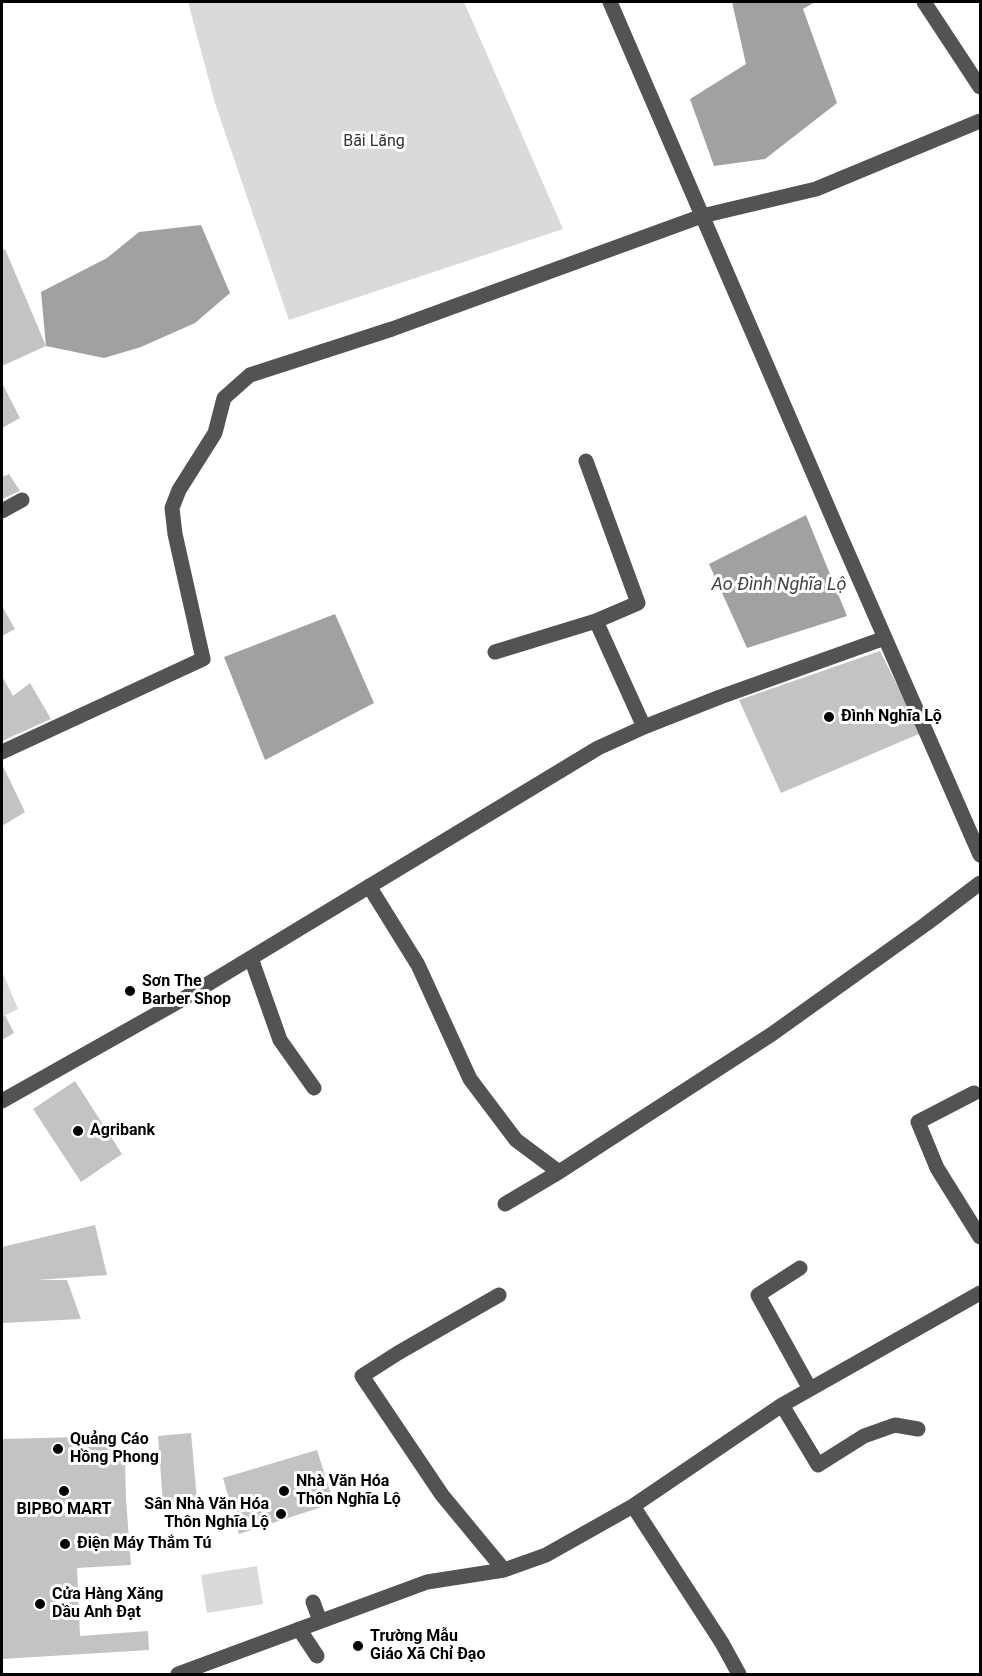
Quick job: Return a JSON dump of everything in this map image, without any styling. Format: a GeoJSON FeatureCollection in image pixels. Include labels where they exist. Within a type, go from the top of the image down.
{"type":"FeatureCollection","features":[{"type":"Feature","properties":{"kind":"street"},"geometry":{"type":"LineString","coordinates":[[610,2],[981,855]]}},
{"type":"Feature","properties":{"kind":"street"},"geometry":{"type":"LineString","coordinates":[[924,2],[981,87]]}},
{"type":"Feature","properties":{"kind":"street"},"geometry":{"type":"LineString","coordinates":[[2,752],[203,659],[175,534],[172,508],[179,490],[215,433],[224,398],[250,375],[392,329],[702,216],[816,189],[981,121]]}},
{"type":"Feature","properties":{"kind":"street"},"geometry":{"type":"LineString","coordinates":[[495,652],[596,621],[638,603],[586,461]]}},
{"type":"Feature","properties":{"kind":"street"},"geometry":{"type":"LineString","coordinates":[[2,511],[22,500]]}},
{"type":"Feature","properties":{"kind":"street"},"geometry":{"type":"LineString","coordinates":[[596,621],[644,727]]}},
{"type":"Feature","properties":{"kind":"street"},"geometry":{"type":"LineString","coordinates":[[2,1101],[183,999],[598,748],[720,697],[885,638]]}},
{"type":"Feature","properties":{"kind":"street"},"geometry":{"type":"LineString","coordinates":[[505,1204],[559,1172],[772,1034],[981,883]]}},
{"type":"Feature","properties":{"kind":"street"},"geometry":{"type":"LineString","coordinates":[[369,886],[418,965],[470,1079],[516,1140],[559,1172]]}},
{"type":"Feature","properties":{"kind":"street"},"geometry":{"type":"LineString","coordinates":[[251,958],[280,1040],[314,1088]]}},
{"type":"Feature","properties":{"kind":"street"},"geometry":{"type":"LineString","coordinates":[[974,1093],[918,1122],[937,1168],[981,1237]]}},
{"type":"Feature","properties":{"kind":"street"},"geometry":{"type":"LineString","coordinates":[[800,1268],[758,1295],[810,1389]]}},
{"type":"Feature","properties":{"kind":"street"},"geometry":{"type":"LineString","coordinates":[[178,1674],[427,1582],[504,1570],[546,1555],[633,1506],[782,1405],[981,1293]]}},
{"type":"Feature","properties":{"kind":"street"},"geometry":{"type":"LineString","coordinates":[[499,1295],[362,1376],[442,1495],[504,1570]]}},
{"type":"Feature","properties":{"kind":"street"},"geometry":{"type":"LineString","coordinates":[[782,1405],[818,1465],[864,1436],[895,1425],[918,1429]]}},
{"type":"Feature","properties":{"kind":"street"},"geometry":{"type":"LineString","coordinates":[[633,1506],[722,1643],[739,1674]]}},
{"type":"Feature","properties":{"kind":"street"},"geometry":{"type":"LineString","coordinates":[[313,1602],[320,1621]]}},
{"type":"Feature","properties":{"kind":"street"},"geometry":{"type":"LineString","coordinates":[[299,1629],[317,1656]]}},
{"type":"Feature","properties":{"kind":"green space","name":"Bãi Lăng"},"geometry":{"type":"Polygon","coordinates":[[[188,2],[464,2],[563,229],[289,320],[215,103],[188,2]]]}},
{"type":"Feature","properties":{"kind":"green space"},"geometry":{"type":"Polygon","coordinates":[[[2,971],[18,1009],[2,1017],[2,971]]]}},
{"type":"Feature","properties":{"kind":"green space"},"geometry":{"type":"Polygon","coordinates":[[[257,1566],[263,1604],[207,1613],[201,1575],[257,1566]]]}},
{"type":"Feature","properties":{"kind":"water"},"geometry":{"type":"Polygon","coordinates":[[[732,2],[815,2],[803,9],[837,103],[765,159],[714,166],[690,99],[746,64],[732,2]]]}},
{"type":"Feature","properties":{"kind":"water"},"geometry":{"type":"Polygon","coordinates":[[[201,225],[230,293],[195,323],[141,347],[104,358],[46,346],[41,292],[107,258],[139,232],[201,225]]]}},
{"type":"Feature","properties":{"kind":"water","name":"Ao Đình Nghĩa Lộ"},"geometry":{"type":"Polygon","coordinates":[[[806,515],[847,616],[747,648],[709,564],[806,515]]]}},
{"type":"Feature","properties":{"kind":"water"},"geometry":{"type":"Polygon","coordinates":[[[335,614],[374,703],[265,760],[224,657],[335,614]]]}},
{"type":"Feature","properties":{"kind":"building"},"geometry":{"type":"Polygon","coordinates":[[[5,249],[46,346],[2,366],[2,250],[5,249]]]}},
{"type":"Feature","properties":{"kind":"building"},"geometry":{"type":"Polygon","coordinates":[[[2,383],[20,418],[2,428],[2,383]]]}},
{"type":"Feature","properties":{"kind":"building"},"geometry":{"type":"Polygon","coordinates":[[[9,474],[20,491],[2,499],[2,477],[9,474]]]}},
{"type":"Feature","properties":{"kind":"building"},"geometry":{"type":"Polygon","coordinates":[[[2,606],[15,629],[2,636],[2,606]]]}},
{"type":"Feature","properties":{"kind":"building","name":"Đình Nghĩa Lộ"},"geometry":{"type":"Polygon","coordinates":[[[880,651],[921,733],[781,793],[739,700],[880,651]]]}},
{"type":"Feature","properties":{"kind":"building"},"geometry":{"type":"Polygon","coordinates":[[[2,676],[13,696],[30,683],[51,719],[2,741],[2,676]]]}},
{"type":"Feature","properties":{"kind":"building"},"geometry":{"type":"Polygon","coordinates":[[[2,764],[25,812],[2,826],[2,764]]]}},
{"type":"Feature","properties":{"kind":"building"},"geometry":{"type":"Polygon","coordinates":[[[5,1015],[14,1033],[2,1040],[2,1017],[5,1015]]]}},
{"type":"Feature","properties":{"kind":"building","name":"Agribank"},"geometry":{"type":"Polygon","coordinates":[[[75,1081],[122,1154],[81,1182],[33,1109],[75,1081]]]}},
{"type":"Feature","properties":{"kind":"building"},"geometry":{"type":"Polygon","coordinates":[[[95,1225],[107,1275],[37,1280],[67,1280],[81,1319],[2,1323],[2,1247],[95,1225]]]}},
{"type":"Feature","properties":{"kind":"building"},"geometry":{"type":"Polygon","coordinates":[[[191,1433],[197,1500],[163,1503],[158,1436],[191,1433]]]}},
{"type":"Feature","properties":{"kind":"building"},"geometry":{"type":"Polygon","coordinates":[[[114,1436],[115,1458],[125,1458],[131,1565],[77,1568],[80,1636],[148,1631],[149,1650],[2,1659],[2,1439],[114,1436]]]}},
{"type":"Feature","properties":{"kind":"building","name":"Nhà Văn Hóa Thôn Nghĩa Lộ"},"geometry":{"type":"Polygon","coordinates":[[[317,1450],[334,1503],[239,1534],[223,1478],[317,1450]]]}},
{"type":"Feature","properties":{"kind":"place","name":"Đình Nghĩa Lộ"},"geometry":{"type":"Point","coordinates":[829,717]}},
{"type":"Feature","properties":{"kind":"place","name":"Sơn The Barber Shop"},"geometry":{"type":"Point","coordinates":[130,991]}},
{"type":"Feature","properties":{"kind":"place","name":"Agribank"},"geometry":{"type":"Point","coordinates":[78,1131]}},
{"type":"Feature","properties":{"kind":"place","name":"Quảng Cáo Hồng Phong"},"geometry":{"type":"Point","coordinates":[58,1449]}},
{"type":"Feature","properties":{"kind":"place","name":"BIPBO MART"},"geometry":{"type":"Point","coordinates":[64,1491]}},
{"type":"Feature","properties":{"kind":"place","name":"Nhà Văn Hóa Thôn Nghĩa Lộ"},"geometry":{"type":"Point","coordinates":[284,1491]}},
{"type":"Feature","properties":{"kind":"place","name":"Sân Nhà Văn Hóa Thôn Nghĩa Lộ"},"geometry":{"type":"Point","coordinates":[281,1514]}},
{"type":"Feature","properties":{"kind":"place","name":"Điện Máy Thắm Tú"},"geometry":{"type":"Point","coordinates":[65,1544]}},
{"type":"Feature","properties":{"kind":"place","name":"Cửa Hàng Xăng Dầu Anh Đạt"},"geometry":{"type":"Point","coordinates":[40,1604]}},
{"type":"Feature","properties":{"kind":"place","name":"Trường Mẫu Giáo Xã Chỉ Đạo"},"geometry":{"type":"Point","coordinates":[358,1646]}}]}
